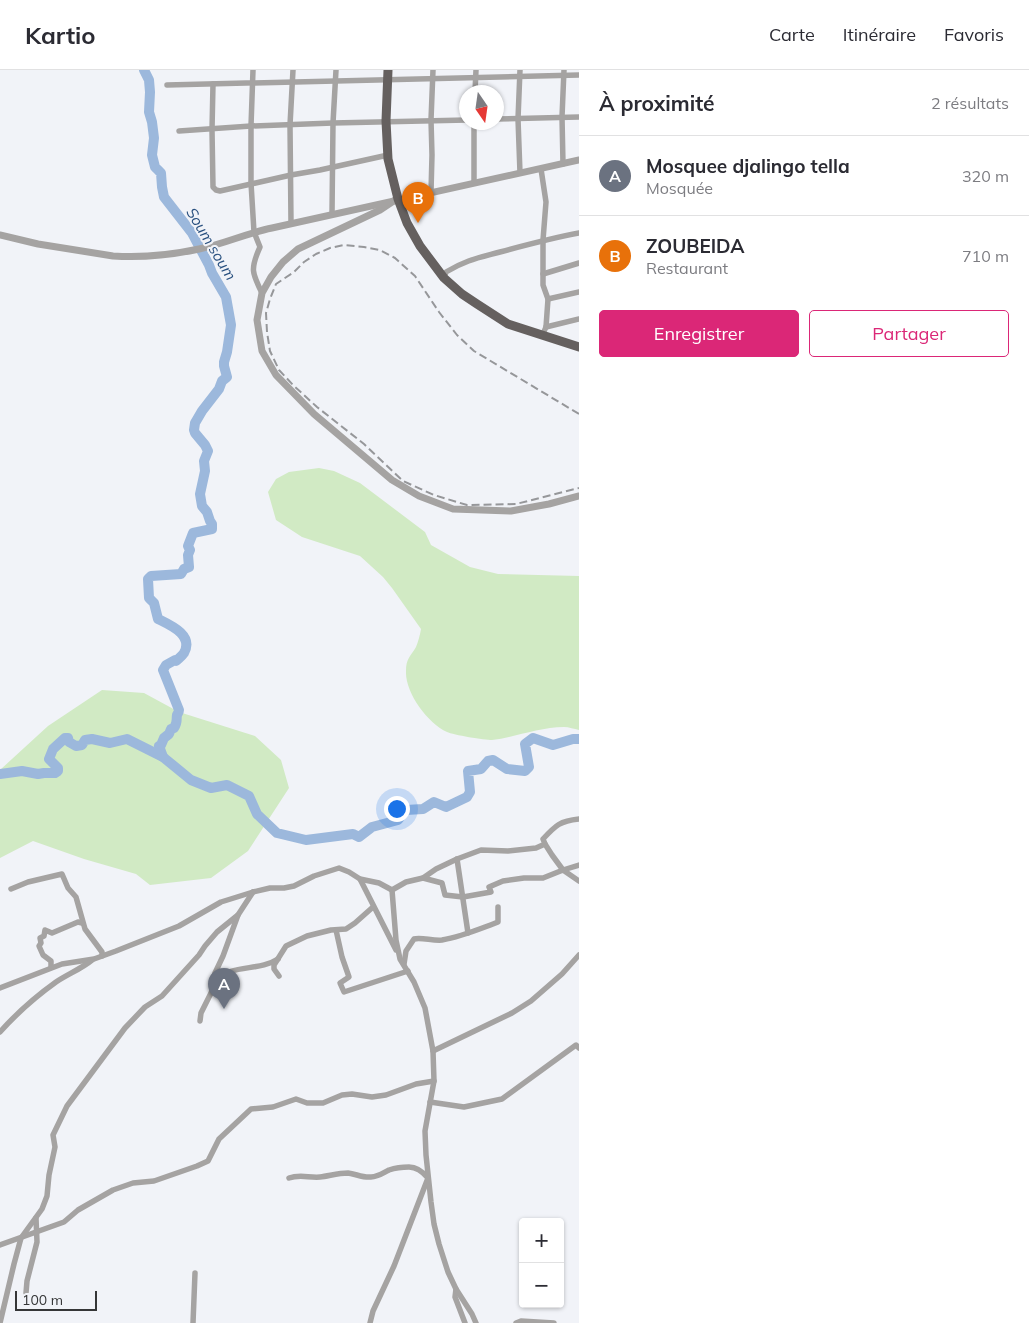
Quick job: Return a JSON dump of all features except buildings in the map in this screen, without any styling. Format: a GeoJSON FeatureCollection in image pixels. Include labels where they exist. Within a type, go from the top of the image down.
{"type":"FeatureCollection","features":[{"type":"Feature","properties":{"kind":"main road"},"geometry":{"type":"LineString","coordinates":[[388,70],[386,121],[388,155],[397,200],[420,246],[444,278],[462,294],[508,324],[544,332],[579,347]]}},
{"type":"Feature","properties":{"kind":"street"},"geometry":{"type":"LineString","coordinates":[[254,70],[251,126],[251,183],[254,232],[260,247],[253,262],[253,276],[262,294]]}},
{"type":"Feature","properties":{"kind":"street"},"geometry":{"type":"LineString","coordinates":[[292,223],[290,125],[293,70]]}},
{"type":"Feature","properties":{"kind":"street"},"geometry":{"type":"LineString","coordinates":[[332,214],[333,123],[336,70]]}},
{"type":"Feature","properties":{"kind":"street"},"geometry":{"type":"LineString","coordinates":[[431,192],[433,70]]}},
{"type":"Feature","properties":{"kind":"street"},"geometry":{"type":"LineString","coordinates":[[476,70],[476,85]]}},
{"type":"Feature","properties":{"kind":"street"},"geometry":{"type":"LineString","coordinates":[[520,73],[518,119],[520,173]]}},
{"type":"Feature","properties":{"kind":"street"},"geometry":{"type":"LineString","coordinates":[[167,85],[476,78],[520,73],[579,75]]}},
{"type":"Feature","properties":{"kind":"street"},"geometry":{"type":"LineString","coordinates":[[563,164],[562,117],[564,73]]}},
{"type":"Feature","properties":{"kind":"street"},"geometry":{"type":"LineString","coordinates":[[213,84],[212,130],[214,187],[216,190],[220,191],[388,155]]}},
{"type":"Feature","properties":{"kind":"street"},"geometry":{"type":"LineString","coordinates":[[504,119],[579,117]]}},
{"type":"Feature","properties":{"kind":"street"},"geometry":{"type":"LineString","coordinates":[[179,131],[251,126],[459,120]]}},
{"type":"Feature","properties":{"kind":"street"},"geometry":{"type":"LineString","coordinates":[[474,130],[474,183]]}},
{"type":"Feature","properties":{"kind":"street"},"geometry":{"type":"LineString","coordinates":[[0,235],[38,244],[125,257],[160,256],[203,248],[254,232],[292,223],[579,160]]}},
{"type":"Feature","properties":{"kind":"street"},"geometry":{"type":"LineString","coordinates":[[541,169],[546,202],[543,285],[548,299],[544,332],[579,319]]}},
{"type":"Feature","properties":{"kind":"street"},"geometry":{"type":"LineString","coordinates":[[397,200],[298,249],[283,262],[271,277],[262,294],[257,320],[262,351],[276,375],[314,414],[392,480],[419,496],[453,509],[511,511],[579,496]]}},
{"type":"Feature","properties":{"kind":"street"},"geometry":{"type":"LineString","coordinates":[[444,278],[446,272],[472,259],[579,233]]}},
{"type":"Feature","properties":{"kind":"street"},"geometry":{"type":"LineString","coordinates":[[543,274],[579,263]]}},
{"type":"Feature","properties":{"kind":"street"},"geometry":{"type":"LineString","coordinates":[[548,299],[579,292]]}},
{"type":"Feature","properties":{"kind":"street"},"geometry":{"type":"LineString","coordinates":[[579,819],[564,821],[552,829],[543,839],[552,856],[563,870],[579,881]]}},
{"type":"Feature","properties":{"kind":"street"},"geometry":{"type":"LineString","coordinates":[[392,890],[406,882],[423,878],[436,869],[481,850],[518,850],[536,848],[545,844]]}},
{"type":"Feature","properties":{"kind":"street"},"geometry":{"type":"LineString","coordinates":[[457,859],[468,933]]}},
{"type":"Feature","properties":{"kind":"street"},"geometry":{"type":"LineString","coordinates":[[423,878],[442,883],[445,895],[463,897],[491,892],[489,887],[503,881],[543,878],[579,865]]}},
{"type":"Feature","properties":{"kind":"street"},"geometry":{"type":"LineString","coordinates":[[0,988],[51,967],[94,959],[154,936],[179,926],[221,902],[270,888],[294,886],[314,876],[339,868],[360,879],[379,883],[392,890]]}},
{"type":"Feature","properties":{"kind":"street"},"geometry":{"type":"LineString","coordinates":[[11,890],[28,882],[62,874],[68,888],[76,897],[82,923],[90,937],[96,942],[102,952],[102,956]]}},
{"type":"Feature","properties":{"kind":"street"},"geometry":{"type":"LineString","coordinates":[[360,879],[414,982],[425,1008],[434,1052],[434,1081],[425,1131],[431,1202],[438,1244],[448,1272],[476,1323]]}},
{"type":"Feature","properties":{"kind":"street"},"geometry":{"type":"LineString","coordinates":[[392,890],[396,940],[400,958]]}},
{"type":"Feature","properties":{"kind":"street"},"geometry":{"type":"LineString","coordinates":[[200,1021],[201,1012],[212,991],[215,973],[238,915],[253,892]]}},
{"type":"Feature","properties":{"kind":"street"},"geometry":{"type":"LineString","coordinates":[[279,976],[274,969],[274,965],[286,946],[307,936],[331,930],[346,929],[373,907]]}},
{"type":"Feature","properties":{"kind":"street"},"geometry":{"type":"LineString","coordinates":[[404,965],[406,951],[415,938],[444,940],[498,922],[498,907]]}},
{"type":"Feature","properties":{"kind":"street"},"geometry":{"type":"LineString","coordinates":[[0,1323],[21,1238],[42,1208],[48,1191],[49,1175],[55,1147],[53,1135],[72,1098],[113,1043],[145,1007],[162,996],[217,932],[238,915]]}},
{"type":"Feature","properties":{"kind":"street"},"geometry":{"type":"LineString","coordinates":[[51,967],[51,961],[44,955],[39,946],[41,943],[40,938],[44,936],[45,930],[52,933],[78,922],[82,923]]}},
{"type":"Feature","properties":{"kind":"street"},"geometry":{"type":"LineString","coordinates":[[336,930],[349,977],[340,983],[344,992],[408,971]]}},
{"type":"Feature","properties":{"kind":"street"},"geometry":{"type":"LineString","coordinates":[[434,1052],[512,1013],[524,1005],[562,974],[579,955]]}},
{"type":"Feature","properties":{"kind":"street"},"geometry":{"type":"LineString","coordinates":[[213,982],[231,971],[273,962],[278,958]]}},
{"type":"Feature","properties":{"kind":"street"},"geometry":{"type":"LineString","coordinates":[[0,1032],[23,1007],[56,982],[94,959]]}},
{"type":"Feature","properties":{"kind":"street"},"geometry":{"type":"LineString","coordinates":[[430,1102],[464,1107],[502,1098],[576,1045],[579,1048]]}},
{"type":"Feature","properties":{"kind":"street"},"geometry":{"type":"LineString","coordinates":[[0,1245],[64,1222],[78,1210],[113,1190],[133,1183],[154,1181],[208,1161],[219,1139],[251,1109],[273,1107],[296,1099],[307,1103],[323,1103],[342,1094],[372,1097],[386,1095],[416,1084],[434,1081]]}},
{"type":"Feature","properties":{"kind":"street"},"geometry":{"type":"LineString","coordinates":[[289,1178],[298,1175],[319,1177],[343,1173],[372,1177],[390,1170],[409,1167],[419,1170],[428,1178]]}},
{"type":"Feature","properties":{"kind":"street"},"geometry":{"type":"LineString","coordinates":[[370,1323],[373,1311],[394,1266],[428,1178]]}},
{"type":"Feature","properties":{"kind":"street"},"geometry":{"type":"LineString","coordinates":[[26,1293],[27,1282],[37,1246],[37,1216]]}},
{"type":"Feature","properties":{"kind":"street"},"geometry":{"type":"LineString","coordinates":[[194,1323],[195,1273]]}},
{"type":"Feature","properties":{"kind":"street"},"geometry":{"type":"LineString","coordinates":[[456,1289],[455,1297],[465,1323]]}},
{"type":"Feature","properties":{"kind":"street"},"geometry":{"type":"LineString","coordinates":[[516,1323],[521,1321],[554,1323]]}},
{"type":"Feature","properties":{"kind":"green space"},"geometry":{"type":"Polygon","coordinates":[[[319,468],[334,471],[360,483],[425,532],[431,545],[470,567],[498,574],[579,576],[579,730],[555,727],[492,740],[447,732],[425,715],[409,689],[406,671],[409,658],[416,647],[421,629],[392,588],[360,556],[302,537],[276,520],[268,492],[276,479],[289,472],[319,468]]]}},
{"type":"Feature","properties":{"kind":"green space"},"geometry":{"type":"Polygon","coordinates":[[[102,690],[144,693],[179,712],[255,736],[281,760],[289,788],[248,851],[211,878],[150,885],[136,874],[84,859],[33,841],[0,858],[0,770],[48,726],[102,690]]]}},
{"type":"Feature","properties":{"kind":"waterway","name":"Soum soum"},"geometry":{"type":"LineString","coordinates":[[144,70],[149,80],[149,112],[154,138],[152,155],[155,167],[161,173],[164,197],[192,233],[226,297],[231,325],[224,362],[227,377],[222,381],[219,389],[202,411],[195,423],[194,430],[208,451],[204,461],[205,471],[200,494],[202,506],[207,512],[212,529],[193,533],[188,546],[190,550],[188,555],[189,567],[184,569],[181,574],[151,576],[148,579],[149,598],[154,603],[158,619],[169,624],[186,641],[183,654],[176,661],[166,665],[163,670],[179,710],[174,728],[171,729],[159,746],[163,757]]}},
{"type":"Feature","properties":{"kind":"waterway"},"geometry":{"type":"LineString","coordinates":[[0,774],[22,771],[38,774],[55,773],[58,771],[58,768],[49,759],[53,749],[65,738],[68,738],[69,742],[76,746],[82,745],[85,740],[92,739],[110,743],[127,739],[163,757],[191,780],[211,788],[227,785],[249,796],[257,814],[277,833],[306,840],[353,834],[359,837],[372,827],[398,820],[406,810],[423,809],[434,802],[446,807],[467,797],[470,792],[468,771],[481,769],[488,761],[493,760],[507,769],[525,771],[529,767],[525,744],[533,738],[553,745],[579,739]]}},
{"type":"Feature","properties":{"kind":"railway"},"geometry":{"type":"LineString","coordinates":[[579,414],[474,351],[457,335],[415,276],[395,258],[380,250],[344,245],[330,248],[316,254],[276,284],[266,313],[270,351],[279,370],[317,407],[364,444],[403,481],[434,495],[467,505],[516,504],[579,488]]}},
{"type":"Feature","properties":{"kind":"place","name":"ZOUBEIDA"},"geometry":{"type":"Point","coordinates":[418,223]}},
{"type":"Feature","properties":{"kind":"place","name":"Mosquee djalingo tella"},"geometry":{"type":"Point","coordinates":[224,1009]}}]}
